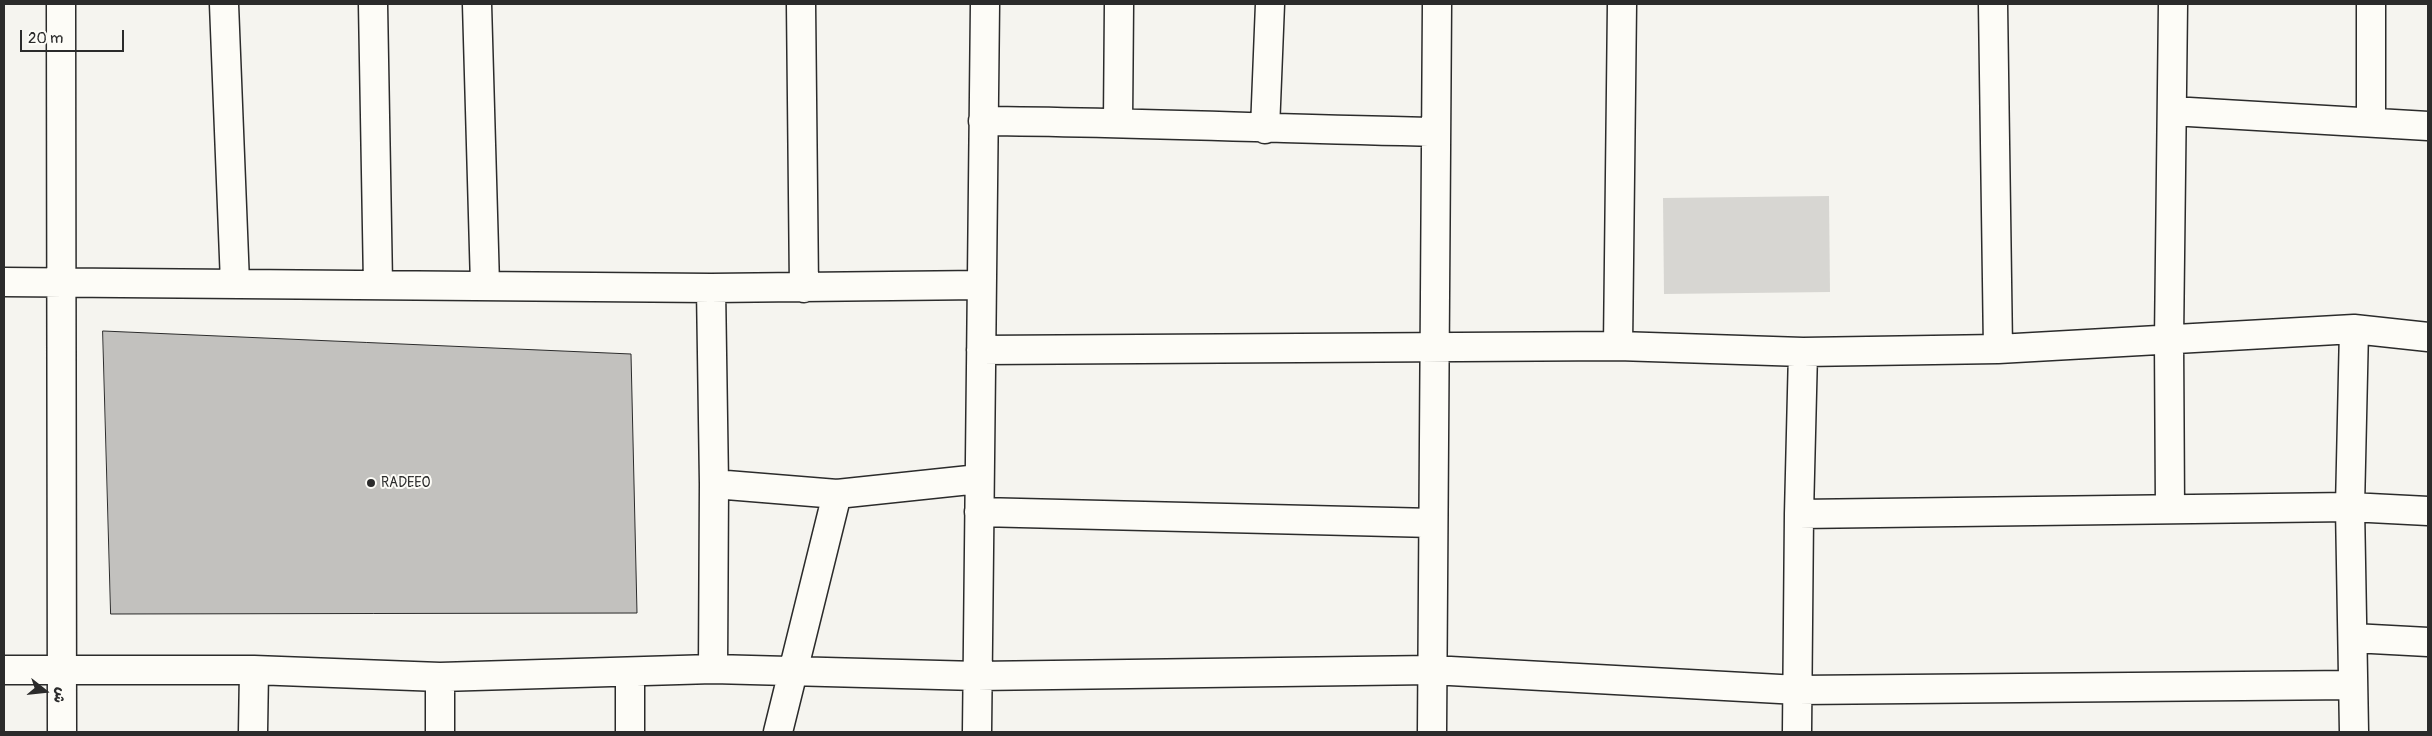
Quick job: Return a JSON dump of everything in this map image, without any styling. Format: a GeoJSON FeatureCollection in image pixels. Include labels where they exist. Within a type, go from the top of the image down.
{"type":"FeatureCollection","features":[{"type":"Feature","properties":{"kind":"street"},"geometry":{"type":"LineString","coordinates":[[61,4],[62,732]]}},
{"type":"Feature","properties":{"kind":"street"},"geometry":{"type":"LineString","coordinates":[[224,4],[234,283]]}},
{"type":"Feature","properties":{"kind":"street"},"geometry":{"type":"LineString","coordinates":[[373,4],[378,284]]}},
{"type":"Feature","properties":{"kind":"street"},"geometry":{"type":"LineString","coordinates":[[478,4],[485,285]]}},
{"type":"Feature","properties":{"kind":"street"},"geometry":{"type":"LineString","coordinates":[[802,4],[804,288]]}},
{"type":"Feature","properties":{"kind":"street"},"geometry":{"type":"LineString","coordinates":[[977,732],[985,4]]}},
{"type":"Feature","properties":{"kind":"street"},"geometry":{"type":"LineString","coordinates":[[1118,122],[1119,4]]}},
{"type":"Feature","properties":{"kind":"street"},"geometry":{"type":"LineString","coordinates":[[1265,129],[1270,4]]}},
{"type":"Feature","properties":{"kind":"street"},"geometry":{"type":"LineString","coordinates":[[1432,732],[1437,4]]}},
{"type":"Feature","properties":{"kind":"street"},"geometry":{"type":"LineString","coordinates":[[1618,346],[1622,4]]}},
{"type":"Feature","properties":{"kind":"street"},"geometry":{"type":"LineString","coordinates":[[1994,4],[1998,349]]}},
{"type":"Feature","properties":{"kind":"street"},"geometry":{"type":"LineString","coordinates":[[2170,509],[2169,340],[2173,4]]}},
{"type":"Feature","properties":{"kind":"street"},"geometry":{"type":"LineString","coordinates":[[2371,4],[2371,121]]}},
{"type":"Feature","properties":{"kind":"street"},"geometry":{"type":"LineString","coordinates":[[2172,111],[2371,121],[2428,126]]}},
{"type":"Feature","properties":{"kind":"street"},"geometry":{"type":"LineString","coordinates":[[984,121],[1118,122],[1265,129],[1436,132]]}},
{"type":"Feature","properties":{"kind":"street"},"geometry":{"type":"LineString","coordinates":[[4,282],[61,284],[234,283],[710,288],[981,285]]}},
{"type":"Feature","properties":{"kind":"street"},"geometry":{"type":"LineString","coordinates":[[710,288],[714,484],[712,669]]}},
{"type":"Feature","properties":{"kind":"street"},"geometry":{"type":"LineString","coordinates":[[2354,329],[2350,507],[2354,732]]}},
{"type":"Feature","properties":{"kind":"street"},"geometry":{"type":"LineString","coordinates":[[981,350],[1435,349],[1618,346],[1803,352],[1998,349],[2354,329],[2428,337]]}},
{"type":"Feature","properties":{"kind":"street"},"geometry":{"type":"LineString","coordinates":[[1797,732],[1798,514],[1803,352]]}},
{"type":"Feature","properties":{"kind":"street"},"geometry":{"type":"LineString","coordinates":[[714,484],[837,494],[980,479]]}},
{"type":"Feature","properties":{"kind":"street"},"geometry":{"type":"LineString","coordinates":[[778,732],[837,494]]}},
{"type":"Feature","properties":{"kind":"street"},"geometry":{"type":"LineString","coordinates":[[1798,514],[2350,507],[2428,511]]}},
{"type":"Feature","properties":{"kind":"street"},"geometry":{"type":"LineString","coordinates":[[979,512],[1433,522]]}},
{"type":"Feature","properties":{"kind":"street"},"geometry":{"type":"LineString","coordinates":[[2353,638],[2428,642]]}},
{"type":"Feature","properties":{"kind":"street"},"geometry":{"type":"LineString","coordinates":[[4,670],[254,670],[440,677],[712,669],[978,676],[1432,670],[1798,690],[2353,685]]}},
{"type":"Feature","properties":{"kind":"street"},"geometry":{"type":"LineString","coordinates":[[252,732],[254,670]]}},
{"type":"Feature","properties":{"kind":"street"},"geometry":{"type":"LineString","coordinates":[[630,672],[630,732]]}},
{"type":"Feature","properties":{"kind":"street"},"geometry":{"type":"LineString","coordinates":[[440,677],[440,732]]}},
{"type":"Feature","properties":{"kind":"shaded area"},"geometry":{"type":"Polygon","coordinates":[[[1829,196],[1830,292],[1664,294],[1663,198],[1829,196]]]}},
{"type":"Feature","properties":{"kind":"building","name":"RADEEO"},"geometry":{"type":"Polygon","coordinates":[[[103,331],[631,354],[637,613],[111,614],[103,331]]]}},
{"type":"Feature","properties":{"kind":"place","name":"RADEEO"},"geometry":{"type":"Point","coordinates":[371,483]}}]}
